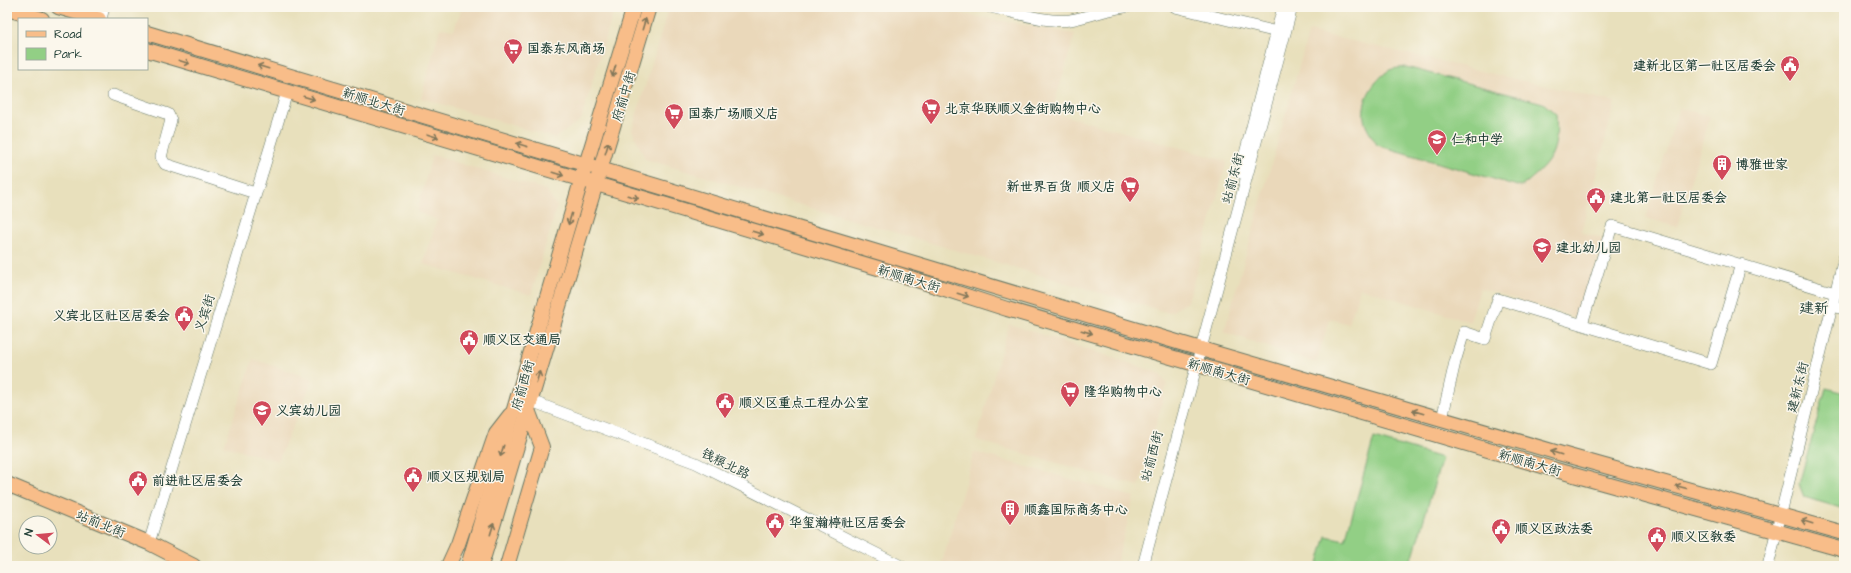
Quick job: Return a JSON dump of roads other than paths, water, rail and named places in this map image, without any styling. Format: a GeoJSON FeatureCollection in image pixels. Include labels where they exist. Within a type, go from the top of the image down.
{"type":"FeatureCollection","features":[{"type":"Feature","properties":{"kind":"main road"},"geometry":{"type":"LineString","coordinates":[[58,7],[96,18]]}},
{"type":"Feature","properties":{"kind":"main road","name":"府前中街"},"geometry":{"type":"LineString","coordinates":[[581,181],[634,7]]}},
{"type":"Feature","properties":{"kind":"main road","name":"府前中街"},"geometry":{"type":"LineString","coordinates":[[596,186],[650,7]]}},
{"type":"Feature","properties":{"kind":"main road"},"geometry":{"type":"LineString","coordinates":[[7,9],[37,18]]}},
{"type":"Feature","properties":{"kind":"main road","name":"新顺北大街"},"geometry":{"type":"LineString","coordinates":[[148,33],[601,169]]}},
{"type":"Feature","properties":{"kind":"main road","name":"新顺北大街"},"geometry":{"type":"LineString","coordinates":[[148,50],[596,186]]}},
{"type":"Feature","properties":{"kind":"main road","name":"新顺南大街"},"geometry":{"type":"LineString","coordinates":[[601,169],[1556,469],[1778,523],[1844,533]]}},
{"type":"Feature","properties":{"kind":"main road","name":"府前西街"},"geometry":{"type":"LineString","coordinates":[[481,566],[525,406],[581,181]]}},
{"type":"Feature","properties":{"kind":"main road","name":"新顺南大街"},"geometry":{"type":"LineString","coordinates":[[596,186],[1196,355],[1442,419],[1576,458],[1778,523],[1844,550]]}},
{"type":"Feature","properties":{"kind":"main road","name":"府前西街"},"geometry":{"type":"LineString","coordinates":[[468,566],[525,406],[596,186]]}},
{"type":"Feature","properties":{"kind":"main road"},"geometry":{"type":"LineString","coordinates":[[448,566],[458,544],[496,433],[525,406],[542,447],[507,566]]}},
{"type":"Feature","properties":{"kind":"main road","name":"站前北街"},"geometry":{"type":"LineString","coordinates":[[7,484],[149,543],[194,566]]}},
{"type":"Feature","properties":{"kind":"street"},"geometry":{"type":"LineString","coordinates":[[100,18],[104,7]]}},
{"type":"Feature","properties":{"kind":"street"},"geometry":{"type":"LineString","coordinates":[[990,7],[1058,21],[1072,20],[1111,8],[1125,7]]}},
{"type":"Feature","properties":{"kind":"street"},"geometry":{"type":"LineString","coordinates":[[1175,7],[1277,32]]}},
{"type":"Feature","properties":{"kind":"street","name":"站前东街"},"geometry":{"type":"LineString","coordinates":[[1196,355],[1283,7]]}},
{"type":"Feature","properties":{"kind":"street","name":"站前东街"},"geometry":{"type":"LineString","coordinates":[[1196,355],[1292,7]]}},
{"type":"Feature","properties":{"kind":"street"},"geometry":{"type":"LineString","coordinates":[[7,13],[37,18]]}},
{"type":"Feature","properties":{"kind":"street","name":"义宾街"},"geometry":{"type":"LineString","coordinates":[[149,543],[287,92]]}},
{"type":"Feature","properties":{"kind":"street"},"geometry":{"type":"LineString","coordinates":[[112,95],[168,114],[170,120],[161,157],[165,164],[255,193]]}},
{"type":"Feature","properties":{"kind":"street"},"geometry":{"type":"LineString","coordinates":[[1582,324],[1612,226],[1835,292]]}},
{"type":"Feature","properties":{"kind":"street","name":"建新东街"},"geometry":{"type":"LineString","coordinates":[[1768,566],[1844,258]]}},
{"type":"Feature","properties":{"kind":"street"},"geometry":{"type":"LineString","coordinates":[[1442,419],[1455,362],[1464,332],[1485,339],[1498,299],[1711,364],[1741,264]]}},
{"type":"Feature","properties":{"kind":"street"},"geometry":{"type":"LineString","coordinates":[[1832,306],[1844,309]]}},
{"type":"Feature","properties":{"kind":"street","name":"站前西街"},"geometry":{"type":"LineString","coordinates":[[1136,566],[1196,355]]}},
{"type":"Feature","properties":{"kind":"street","name":"站前西街"},"geometry":{"type":"LineString","coordinates":[[1143,566],[1196,355]]}},
{"type":"Feature","properties":{"kind":"street","name":"钱粮北路"},"geometry":{"type":"LineString","coordinates":[[525,406],[696,463],[901,566]]}},
{"type":"Feature","properties":{"kind":"place","name":"国泰东风商场"},"geometry":{"type":"Point","coordinates":[513,65]}},
{"type":"Feature","properties":{"kind":"place","name":"建新北区第一社区居委会"},"geometry":{"type":"Point","coordinates":[1790,82]}},
{"type":"Feature","properties":{"kind":"place","name":"北京华联顺义金街购物中心"},"geometry":{"type":"Point","coordinates":[931,125]}},
{"type":"Feature","properties":{"kind":"place","name":"国泰广场顺义店"},"geometry":{"type":"Point","coordinates":[674,130]}},
{"type":"Feature","properties":{"kind":"place","name":"仁和中学"},"geometry":{"type":"Point","coordinates":[1437,156]}},
{"type":"Feature","properties":{"kind":"place","name":"博雅世家"},"geometry":{"type":"Point","coordinates":[1722,181]}},
{"type":"Feature","properties":{"kind":"place","name":"新世界百货 顺义店"},"geometry":{"type":"Point","coordinates":[1130,203]}},
{"type":"Feature","properties":{"kind":"place","name":"建北第一社区居委会"},"geometry":{"type":"Point","coordinates":[1596,214]}},
{"type":"Feature","properties":{"kind":"place","name":"建北幼儿园"},"geometry":{"type":"Point","coordinates":[1542,264]}},
{"type":"Feature","properties":{"kind":"place","name":"义宾北区社区居委会"},"geometry":{"type":"Point","coordinates":[184,332]}},
{"type":"Feature","properties":{"kind":"place","name":"顺义区交通局"},"geometry":{"type":"Point","coordinates":[469,356]}},
{"type":"Feature","properties":{"kind":"place","name":"隆华购物中心"},"geometry":{"type":"Point","coordinates":[1070,408]}},
{"type":"Feature","properties":{"kind":"place","name":"顺义区重点工程办公室"},"geometry":{"type":"Point","coordinates":[725,419]}},
{"type":"Feature","properties":{"kind":"place","name":"义宾幼儿园"},"geometry":{"type":"Point","coordinates":[262,427]}},
{"type":"Feature","properties":{"kind":"place","name":"顺义区规划局"},"geometry":{"type":"Point","coordinates":[413,493]}},
{"type":"Feature","properties":{"kind":"place","name":"前进社区居委会"},"geometry":{"type":"Point","coordinates":[138,497]}},
{"type":"Feature","properties":{"kind":"place","name":"顺鑫国际商务中心"},"geometry":{"type":"Point","coordinates":[1010,526]}},
{"type":"Feature","properties":{"kind":"place","name":"华玺瀚楟社区居委会"},"geometry":{"type":"Point","coordinates":[775,539]}},
{"type":"Feature","properties":{"kind":"place","name":"顺义区政法委"},"geometry":{"type":"Point","coordinates":[1501,545]}},
{"type":"Feature","properties":{"kind":"place","name":"顺义区教委"},"geometry":{"type":"Point","coordinates":[1657,553]}},
{"type":"Feature","properties":{"kind":"district","name":"建新"},"geometry":{"type":"Point","coordinates":[1814,308]}}]}
